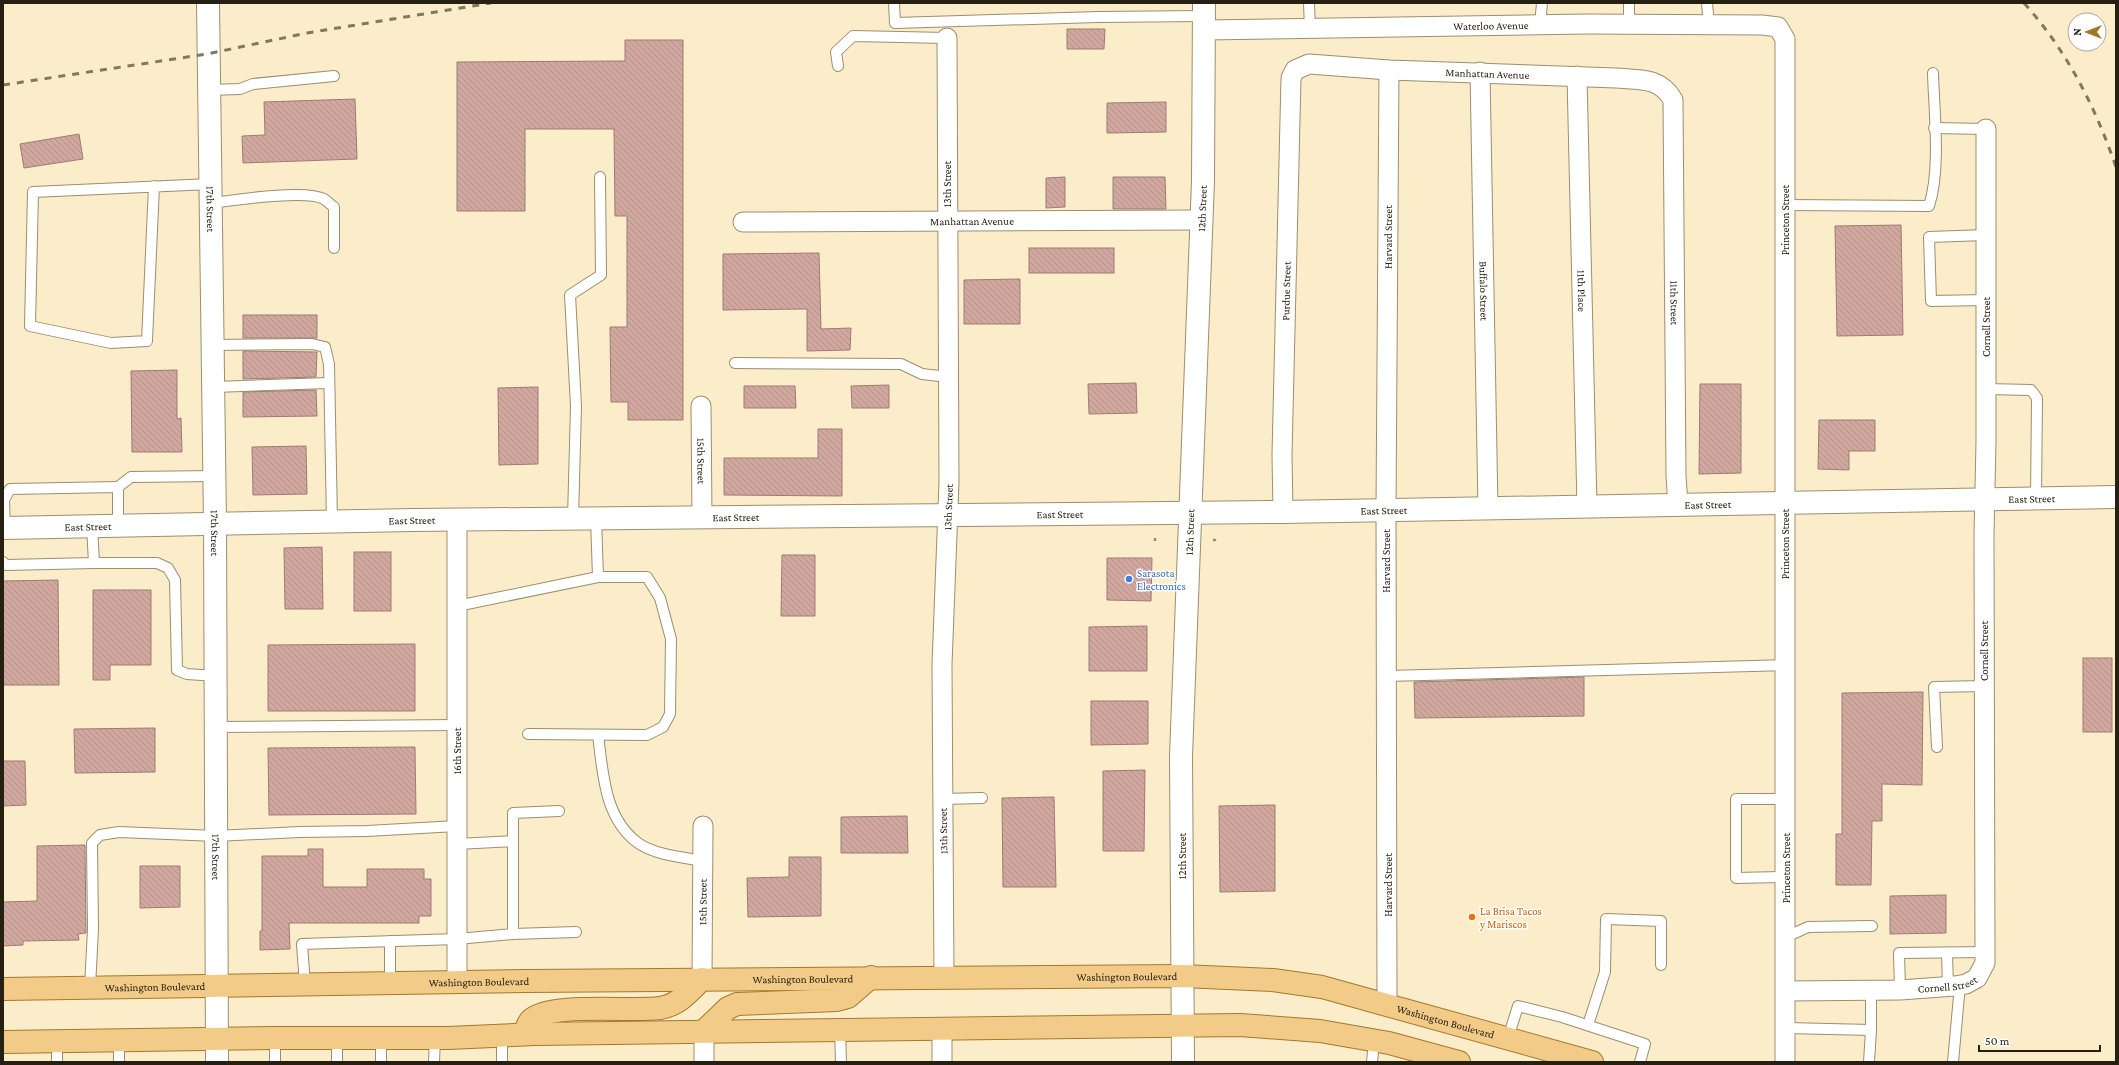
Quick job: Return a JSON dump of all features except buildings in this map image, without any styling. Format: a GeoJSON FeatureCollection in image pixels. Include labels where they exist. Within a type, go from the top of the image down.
{"type":"FeatureCollection","features":[{"type":"Feature","properties":{"kind":"main road","name":"Washington Boulevard"},"geometry":{"type":"LineString","coordinates":[[3,989],[871,977],[1183,976],[1273,980],[1322,987],[1592,1062]]}},
{"type":"Feature","properties":{"kind":"main road"},"geometry":{"type":"LineString","coordinates":[[704,1032],[728,1008],[737,1004],[837,1000],[848,997],[871,977]]}},
{"type":"Feature","properties":{"kind":"main road"},"geometry":{"type":"LineString","coordinates":[[525,1034],[531,1021],[540,1014],[581,1009],[661,1008],[685,996],[702,979]]}},
{"type":"Feature","properties":{"kind":"main road"},"geometry":{"type":"LineString","coordinates":[[3,1042],[57,1052],[119,1051],[217,1039],[337,1037],[435,1038],[525,1034],[1240,1026],[1320,1031],[1374,1041],[1459,1062]]}},
{"type":"Feature","properties":{"kind":"street","name":"17th Street"},"geometry":{"type":"LineString","coordinates":[[208,3],[215,476],[217,1062]]}},
{"type":"Feature","properties":{"kind":"street","name":"Waterloo Avenue"},"geometry":{"type":"LineString","coordinates":[[1204,16],[1310,29],[1540,25],[1762,25],[1778,28]]}},
{"type":"Feature","properties":{"kind":"street","name":"12th Street"},"geometry":{"type":"LineString","coordinates":[[1183,1062],[1181,756],[1200,220],[1203,181],[1204,16]]}},
{"type":"Feature","properties":{"kind":"street","name":"Princeton Street"},"geometry":{"type":"LineString","coordinates":[[1778,28],[1785,39],[1785,1062]]}},
{"type":"Feature","properties":{"kind":"street","name":"13th Street"},"geometry":{"type":"LineString","coordinates":[[944,977],[942,665],[948,516],[947,30]]}},
{"type":"Feature","properties":{"kind":"street","name":"Manhattan Avenue"},"geometry":{"type":"LineString","coordinates":[[1295,70],[1308,64],[1389,70],[1577,76],[1653,82],[1668,90],[1673,100]]}},
{"type":"Feature","properties":{"kind":"street","name":"Purdue Street"},"geometry":{"type":"LineString","coordinates":[[1283,512],[1282,455],[1291,78],[1295,70]]}},
{"type":"Feature","properties":{"kind":"street","name":"Harvard Street"},"geometry":{"type":"LineString","coordinates":[[1387,1004],[1386,510],[1389,70]]}},
{"type":"Feature","properties":{"kind":"street","name":"Buffalo Street"},"geometry":{"type":"LineString","coordinates":[[1480,72],[1488,508]]}},
{"type":"Feature","properties":{"kind":"street","name":"11th Place"},"geometry":{"type":"LineString","coordinates":[[1577,76],[1587,507]]}},
{"type":"Feature","properties":{"kind":"street","name":"11th Street"},"geometry":{"type":"LineString","coordinates":[[1673,100],[1676,476],[1678,505]]}},
{"type":"Feature","properties":{"kind":"street","name":"Cornell Street"},"geometry":{"type":"LineString","coordinates":[[1786,992],[1900,990],[1954,986],[1971,981],[1980,974],[1985,963],[1986,129]]}},
{"type":"Feature","properties":{"kind":"street","name":"Manhattan Avenue"},"geometry":{"type":"LineString","coordinates":[[743,222],[1200,220]]}},
{"type":"Feature","properties":{"kind":"street","name":"15th Street"},"geometry":{"type":"LineString","coordinates":[[701,406],[702,517]]}},
{"type":"Feature","properties":{"kind":"street","name":"East Street"},"geometry":{"type":"LineString","coordinates":[[4,528],[332,521],[1283,512],[2116,497]]}},
{"type":"Feature","properties":{"kind":"street","name":"16th Street"},"geometry":{"type":"LineString","coordinates":[[457,521],[457,982]]}},
{"type":"Feature","properties":{"kind":"street","name":"15th Street"},"geometry":{"type":"LineString","coordinates":[[702,979],[703,826]]}},
{"type":"Feature","properties":{"kind":"street"},"geometry":{"type":"LineString","coordinates":[[942,1029],[942,1062]]}},
{"type":"Feature","properties":{"kind":"street"},"geometry":{"type":"LineString","coordinates":[[704,1032],[704,1062]]}},
{"type":"Feature","properties":{"kind":"lane"},"geometry":{"type":"LineString","coordinates":[[894,3],[895,23],[947,30]]}},
{"type":"Feature","properties":{"kind":"lane"},"geometry":{"type":"LineString","coordinates":[[1309,3],[1310,29]]}},
{"type":"Feature","properties":{"kind":"lane"},"geometry":{"type":"LineString","coordinates":[[1540,25],[1542,3]]}},
{"type":"Feature","properties":{"kind":"lane"},"geometry":{"type":"LineString","coordinates":[[1629,3],[1629,25]]}},
{"type":"Feature","properties":{"kind":"lane"},"geometry":{"type":"LineString","coordinates":[[1707,3],[1709,25]]}},
{"type":"Feature","properties":{"kind":"lane"},"geometry":{"type":"LineString","coordinates":[[838,66],[836,52],[853,36],[1204,16]]}},
{"type":"Feature","properties":{"kind":"lane"},"geometry":{"type":"LineString","coordinates":[[1785,205],[1929,206],[1933,194],[1935,171],[1933,73]]}},
{"type":"Feature","properties":{"kind":"lane"},"geometry":{"type":"LineString","coordinates":[[209,90],[240,89],[253,84],[334,76]]}},
{"type":"Feature","properties":{"kind":"lane"},"geometry":{"type":"LineString","coordinates":[[1934,128],[1986,129]]}},
{"type":"Feature","properties":{"kind":"lane"},"geometry":{"type":"LineString","coordinates":[[573,519],[576,406],[570,295],[601,275],[600,177]]}},
{"type":"Feature","properties":{"kind":"lane"},"geometry":{"type":"LineString","coordinates":[[154,186],[147,341],[111,343],[30,326],[33,192],[154,186],[211,193],[303,196],[323,199],[334,207],[334,248]]}},
{"type":"Feature","properties":{"kind":"lane"},"geometry":{"type":"LineString","coordinates":[[1986,235],[1929,238],[1931,301],[1986,300]]}},
{"type":"Feature","properties":{"kind":"lane"},"geometry":{"type":"LineString","coordinates":[[213,345],[312,344],[325,347],[329,364],[332,521]]}},
{"type":"Feature","properties":{"kind":"lane"},"geometry":{"type":"LineString","coordinates":[[735,363],[902,364],[922,374],[948,377]]}},
{"type":"Feature","properties":{"kind":"lane"},"geometry":{"type":"LineString","coordinates":[[214,387],[329,383]]}},
{"type":"Feature","properties":{"kind":"lane"},"geometry":{"type":"LineString","coordinates":[[1986,388],[2023,388],[2032,390],[2037,398],[2036,498]]}},
{"type":"Feature","properties":{"kind":"lane"},"geometry":{"type":"LineString","coordinates":[[4,528],[4,500],[10,489],[115,487],[131,477],[215,476]]}},
{"type":"Feature","properties":{"kind":"lane"},"geometry":{"type":"LineString","coordinates":[[115,487],[118,525]]}},
{"type":"Feature","properties":{"kind":"lane"},"geometry":{"type":"LineString","coordinates":[[596,518],[598,577]]}},
{"type":"Feature","properties":{"kind":"lane"},"geometry":{"type":"LineString","coordinates":[[92,526],[94,563]]}},
{"type":"Feature","properties":{"kind":"lane"},"geometry":{"type":"LineString","coordinates":[[5,563],[157,563],[168,568],[175,580],[177,610],[177,670],[187,674],[216,676]]}},
{"type":"Feature","properties":{"kind":"lane"},"geometry":{"type":"LineString","coordinates":[[457,606],[598,577],[647,576],[660,598],[671,639],[670,714],[663,727],[647,735],[528,734]]}},
{"type":"Feature","properties":{"kind":"lane"},"geometry":{"type":"LineString","coordinates":[[1387,676],[1785,665]]}},
{"type":"Feature","properties":{"kind":"lane"},"geometry":{"type":"LineString","coordinates":[[1937,747],[1934,687],[1985,686]]}},
{"type":"Feature","properties":{"kind":"lane"},"geometry":{"type":"LineString","coordinates":[[216,727],[457,725]]}},
{"type":"Feature","properties":{"kind":"lane"},"geometry":{"type":"LineString","coordinates":[[598,735],[606,793],[617,820],[638,843],[661,853],[702,861]]}},
{"type":"Feature","properties":{"kind":"lane"},"geometry":{"type":"LineString","coordinates":[[942,799],[982,798]]}},
{"type":"Feature","properties":{"kind":"lane"},"geometry":{"type":"LineString","coordinates":[[1786,799],[1736,799],[1736,878],[1786,877]]}},
{"type":"Feature","properties":{"kind":"lane"},"geometry":{"type":"LineString","coordinates":[[513,934],[514,813],[559,811]]}},
{"type":"Feature","properties":{"kind":"lane"},"geometry":{"type":"LineString","coordinates":[[90,987],[93,930],[92,843],[100,835],[119,832],[216,836],[300,832],[367,831],[457,835],[513,841]]}},
{"type":"Feature","properties":{"kind":"lane"},"geometry":{"type":"LineString","coordinates":[[1588,1026],[1605,972],[1606,919],[1661,921],[1661,965]]}},
{"type":"Feature","properties":{"kind":"lane"},"geometry":{"type":"LineString","coordinates":[[1786,937],[1808,927],[1872,926]]}},
{"type":"Feature","properties":{"kind":"lane"},"geometry":{"type":"LineString","coordinates":[[305,986],[302,944],[457,939],[513,934],[576,932]]}},
{"type":"Feature","properties":{"kind":"lane"},"geometry":{"type":"LineString","coordinates":[[390,941],[390,983]]}},
{"type":"Feature","properties":{"kind":"lane"},"geometry":{"type":"LineString","coordinates":[[1900,990],[1899,953],[1986,952]]}},
{"type":"Feature","properties":{"kind":"lane"},"geometry":{"type":"LineString","coordinates":[[1947,953],[1954,986],[1953,1062]]}},
{"type":"Feature","properties":{"kind":"lane"},"geometry":{"type":"LineString","coordinates":[[1869,1062],[1871,990]]}},
{"type":"Feature","properties":{"kind":"lane"},"geometry":{"type":"LineString","coordinates":[[1508,1038],[1518,1006],[1645,1044],[1640,1062]]}},
{"type":"Feature","properties":{"kind":"lane"},"geometry":{"type":"LineString","coordinates":[[1786,1028],[1871,1030]]}},
{"type":"Feature","properties":{"kind":"lane"},"geometry":{"type":"LineString","coordinates":[[840,1030],[841,1062]]}},
{"type":"Feature","properties":{"kind":"lane"},"geometry":{"type":"LineString","coordinates":[[502,1035],[502,1062]]}},
{"type":"Feature","properties":{"kind":"lane"},"geometry":{"type":"LineString","coordinates":[[337,1037],[337,1062]]}},
{"type":"Feature","properties":{"kind":"lane"},"geometry":{"type":"LineString","coordinates":[[274,1038],[275,1062]]}},
{"type":"Feature","properties":{"kind":"lane"},"geometry":{"type":"LineString","coordinates":[[381,1038],[381,1062]]}},
{"type":"Feature","properties":{"kind":"lane"},"geometry":{"type":"LineString","coordinates":[[434,1062],[435,1038]]}},
{"type":"Feature","properties":{"kind":"lane"},"geometry":{"type":"LineString","coordinates":[[1372,1062],[1374,1041]]}},
{"type":"Feature","properties":{"kind":"railway"},"geometry":{"type":"LineString","coordinates":[[3,85],[207,54],[307,33],[491,3]]}},
{"type":"Feature","properties":{"kind":"railway"},"geometry":{"type":"LineString","coordinates":[[2024,3],[2054,40],[2078,80],[2099,122],[2116,167]]}},
{"type":"Feature","properties":{"kind":"place","name":"Sarasota Electronics"},"geometry":{"type":"Point","coordinates":[1129,579]}},
{"type":"Feature","properties":{"kind":"place","name":"La Brisa Tacos y Mariscos"},"geometry":{"type":"Point","coordinates":[1472,917]}}]}
